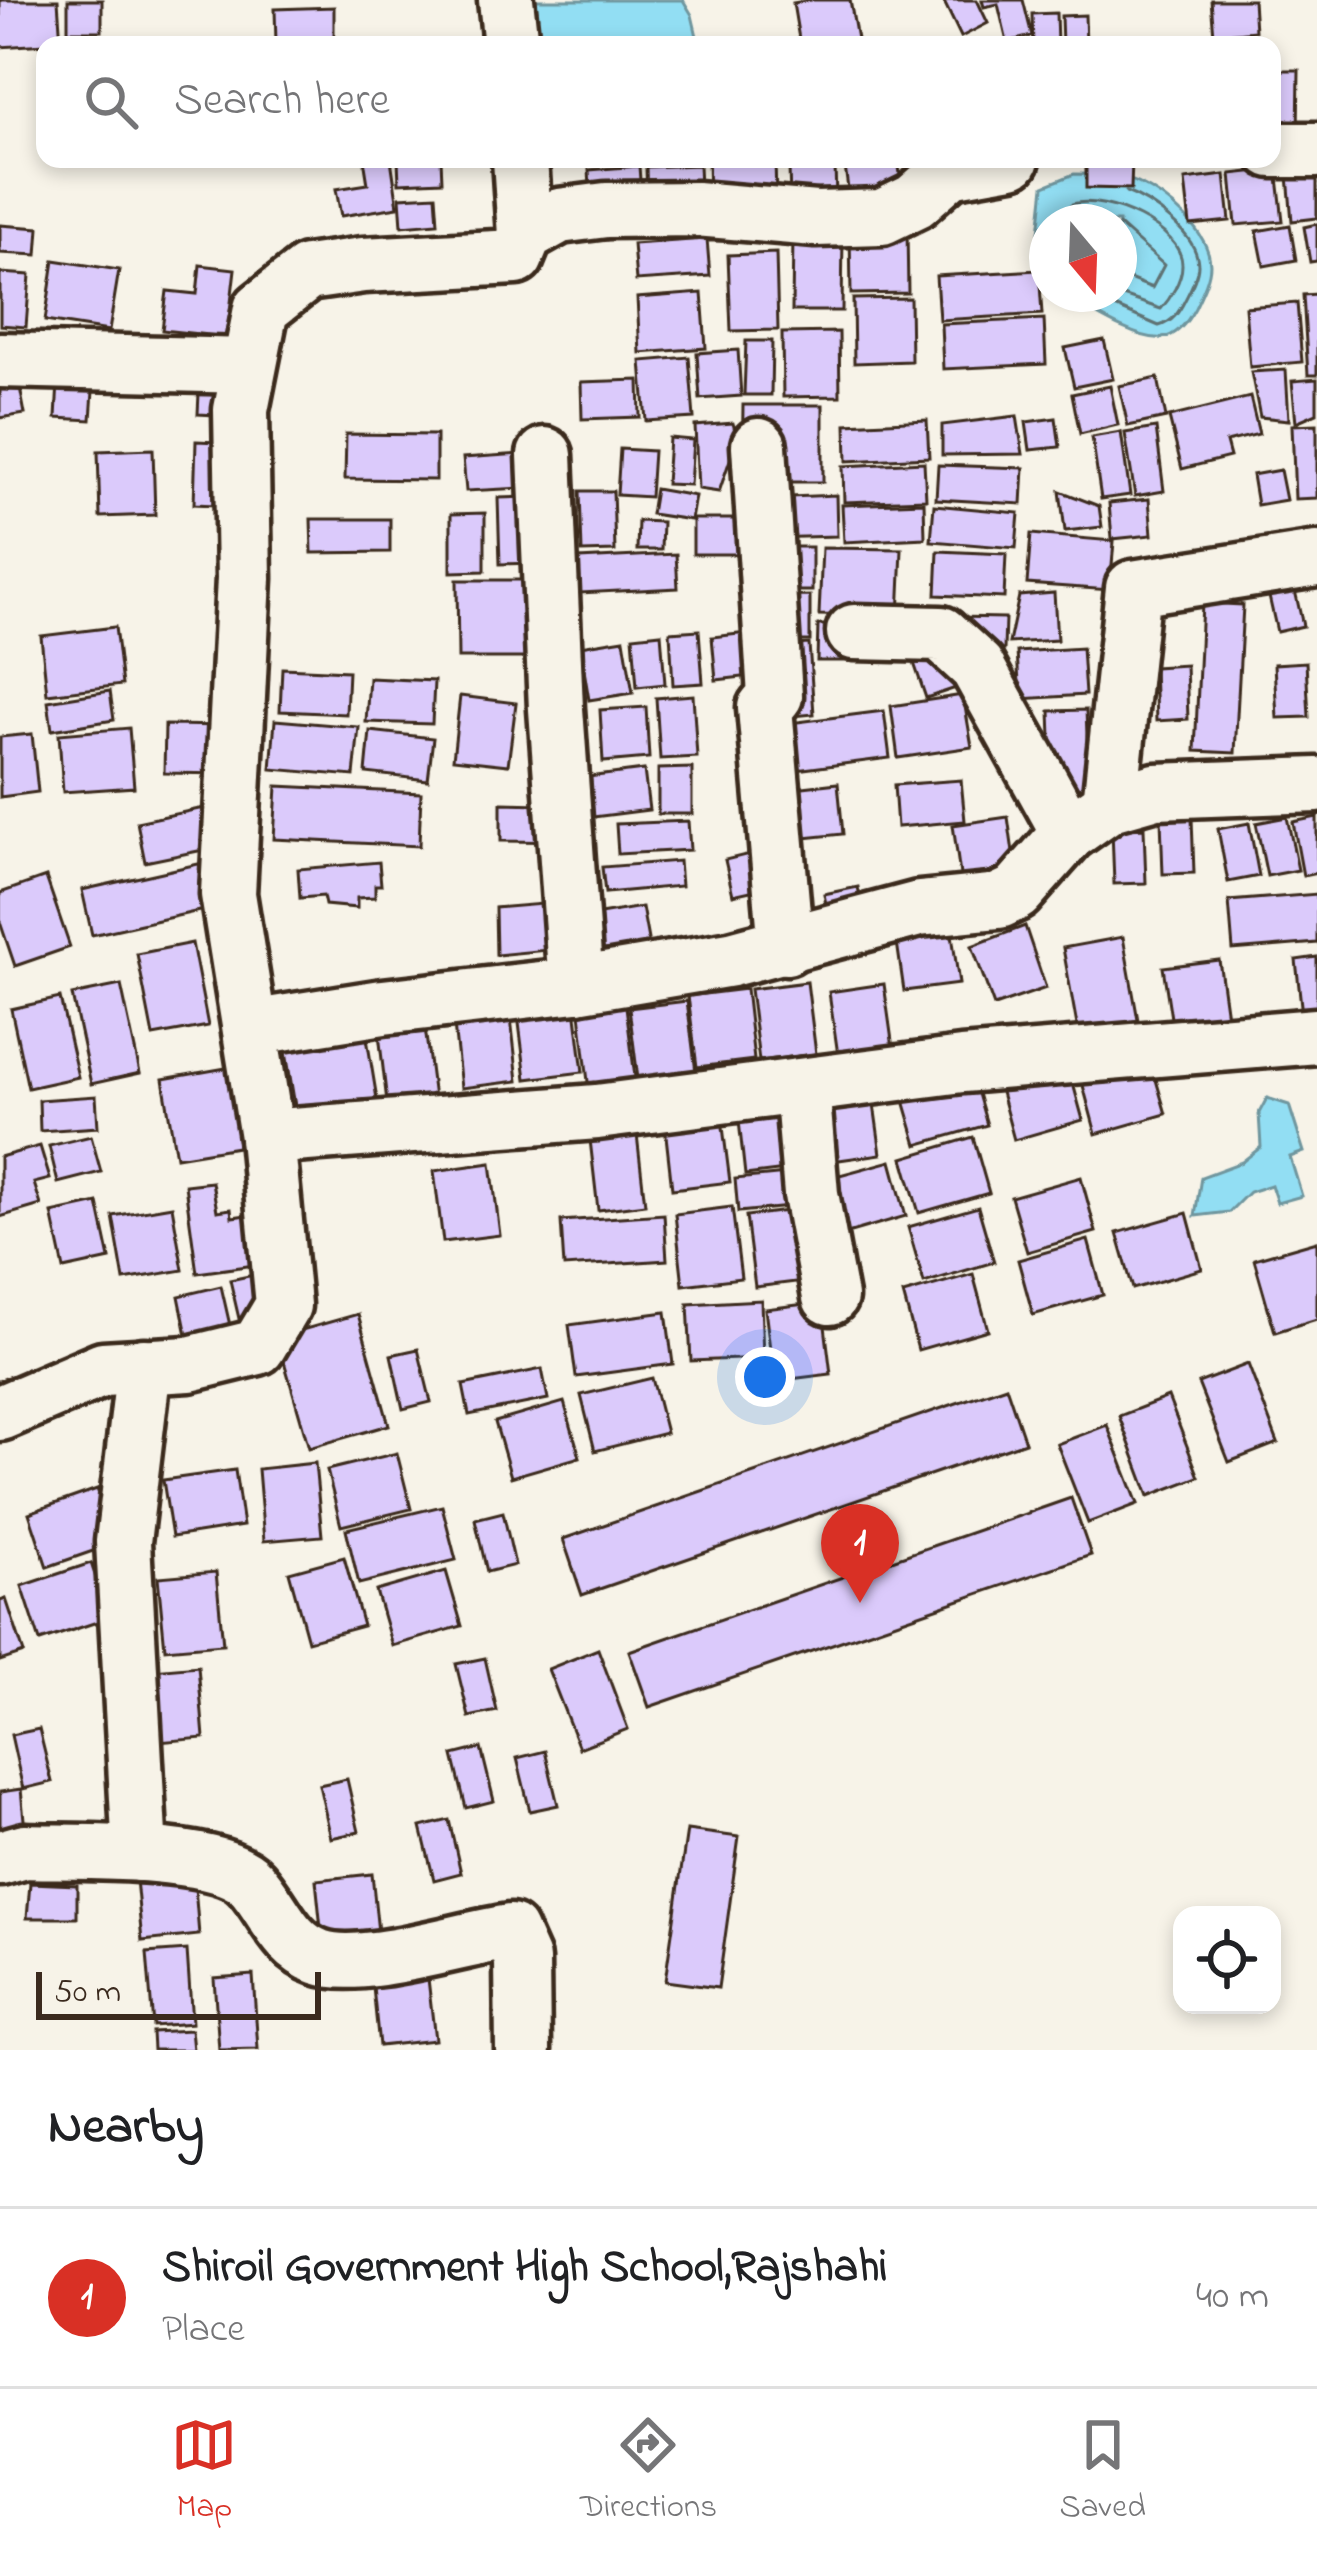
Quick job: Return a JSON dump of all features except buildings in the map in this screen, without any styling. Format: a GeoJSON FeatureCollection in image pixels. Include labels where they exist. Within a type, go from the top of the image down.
{"type":"FeatureCollection","features":[{"type":"Feature","properties":{"kind":"street"},"geometry":{"type":"LineString","coordinates":[[506,0],[510,36]]}},
{"type":"Feature","properties":{"kind":"street"},"geometry":{"type":"LineString","coordinates":[[1281,150],[1317,150]]}},
{"type":"Feature","properties":{"kind":"street"},"geometry":{"type":"LineString","coordinates":[[0,1413],[103,1369],[189,1364],[258,1347],[283,1305],[266,1137],[229,894],[244,578],[242,410],[260,309],[307,273],[363,265],[516,257],[525,236],[521,168]]}},
{"type":"Feature","properties":{"kind":"street"},"geometry":{"type":"LineString","coordinates":[[525,236],[560,216],[606,210],[696,209],[816,219],[882,217],[915,201],[950,170],[961,168]]}},
{"type":"Feature","properties":{"kind":"street"},"geometry":{"type":"LineString","coordinates":[[0,360],[250,366]]}},
{"type":"Feature","properties":{"kind":"street"},"geometry":{"type":"LineString","coordinates":[[759,446],[775,696],[765,708],[786,947]]}},
{"type":"Feature","properties":{"kind":"street"},"geometry":{"type":"LineString","coordinates":[[545,454],[556,709],[576,985]]}},
{"type":"Feature","properties":{"kind":"street"},"geometry":{"type":"LineString","coordinates":[[1089,818],[1133,587],[1317,560]]}},
{"type":"Feature","properties":{"kind":"street"},"geometry":{"type":"LineString","coordinates":[[854,632],[941,634],[977,667],[1089,818]]}},
{"type":"Feature","properties":{"kind":"street"},"geometry":{"type":"LineString","coordinates":[[250,1028],[576,985],[786,947],[919,909],[999,901],[1016,893],[1089,818],[1156,791],[1317,785]]}},
{"type":"Feature","properties":{"kind":"street"},"geometry":{"type":"LineString","coordinates":[[266,1137],[526,1119],[962,1065],[1317,1036]]}},
{"type":"Feature","properties":{"kind":"street"},"geometry":{"type":"LineString","coordinates":[[802,1086],[811,1194],[830,1297]]}},
{"type":"Feature","properties":{"kind":"street"},"geometry":{"type":"LineString","coordinates":[[140,1855],[123,1542],[144,1366]]}},
{"type":"Feature","properties":{"kind":"street"},"geometry":{"type":"LineString","coordinates":[[0,1858],[25,1852],[182,1856],[248,1879],[296,1946],[321,1958],[362,1963],[510,1932],[522,1959],[523,2050]]}},
{"type":"Feature","properties":{"kind":"water"},"geometry":{"type":"Polygon","coordinates":[[[507,0],[683,0],[697,36],[513,36],[507,0]]]}},
{"type":"Feature","properties":{"kind":"water"},"geometry":{"type":"Polygon","coordinates":[[[1074,174],[1115,176],[1161,196],[1194,227],[1210,264],[1195,308],[1182,327],[1162,338],[1151,338],[1092,312],[1137,312],[1137,204],[1042,204],[1044,186],[1074,174]]]}},
{"type":"Feature","properties":{"kind":"water"},"geometry":{"type":"Polygon","coordinates":[[[1267,1098],[1289,1105],[1304,1152],[1290,1157],[1302,1196],[1277,1203],[1271,1185],[1249,1192],[1229,1212],[1195,1216],[1201,1177],[1242,1162],[1261,1147],[1259,1113],[1267,1098]]]}},
{"type":"Feature","properties":{"kind":"place","name":"Shiroil Government High School,Rajshahi"},"geometry":{"type":"Point","coordinates":[860,1603]}}]}
